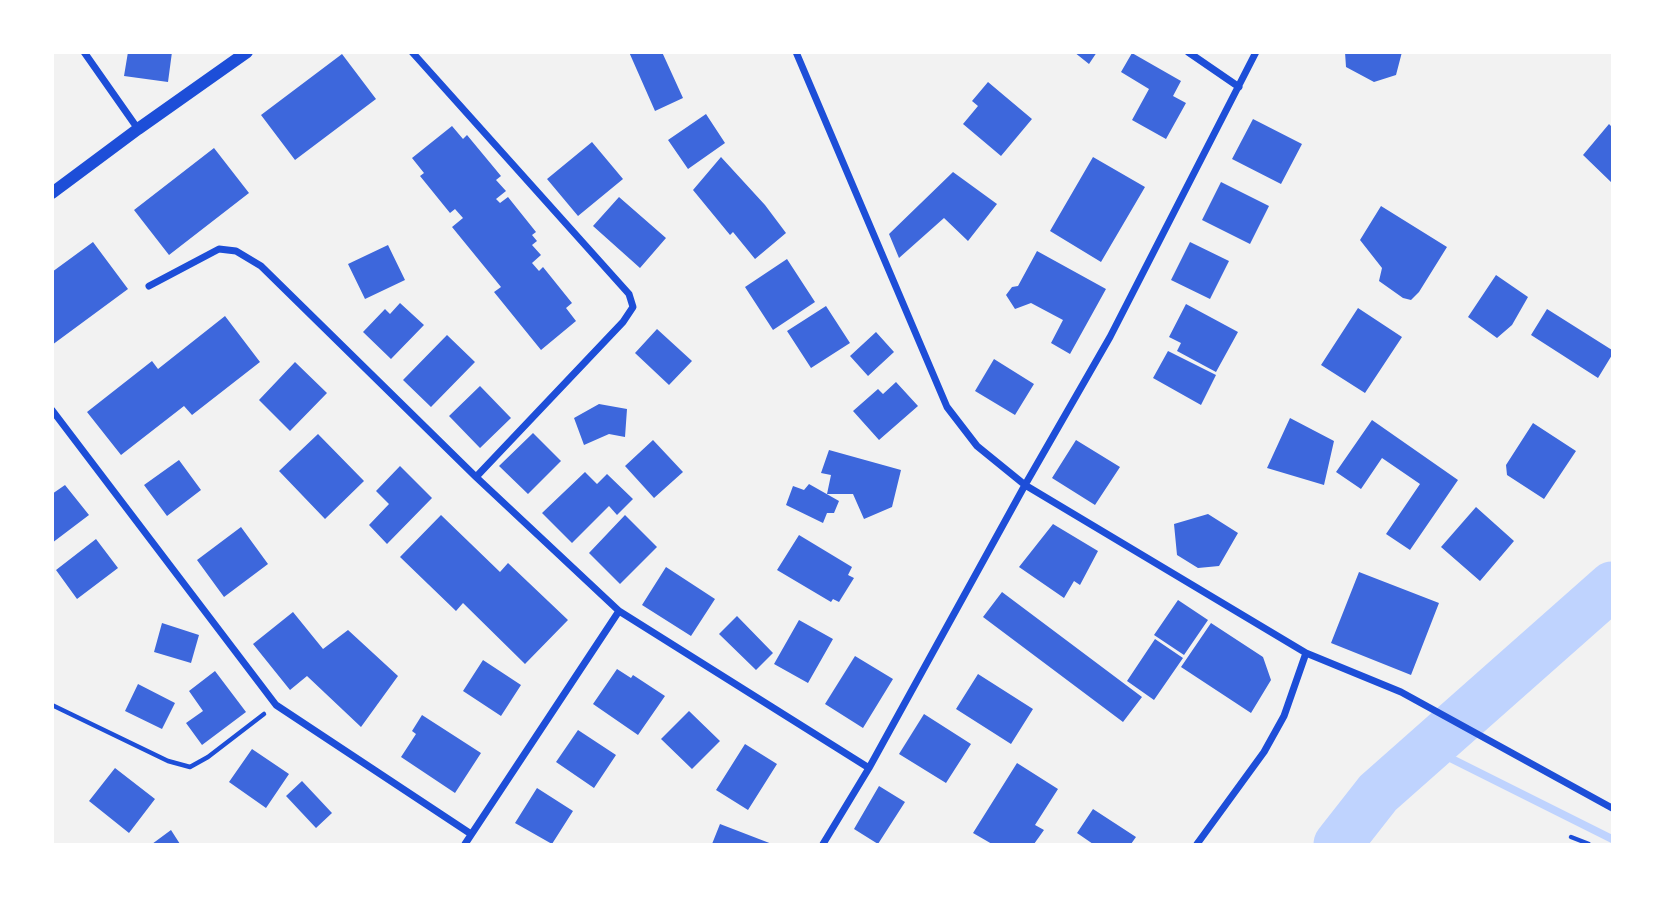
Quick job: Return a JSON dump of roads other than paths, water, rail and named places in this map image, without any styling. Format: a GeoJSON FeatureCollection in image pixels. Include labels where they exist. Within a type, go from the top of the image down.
{"type":"FeatureCollection","features":[{"type":"Feature","properties":{"kind":"street"},"geometry":{"type":"LineString","coordinates":[[84,52],[138,129]]}},
{"type":"Feature","properties":{"kind":"street"},"geometry":{"type":"LineString","coordinates":[[52,193],[247,52]]}},
{"type":"Feature","properties":{"kind":"street"},"geometry":{"type":"LineString","coordinates":[[412,52],[629,294],[632,307],[622,322],[476,477]]}},
{"type":"Feature","properties":{"kind":"street"},"geometry":{"type":"LineString","coordinates":[[796,52],[947,407],[977,446],[1025,485],[1306,653],[1401,692],[1612,808]]}},
{"type":"Feature","properties":{"kind":"street"},"geometry":{"type":"LineString","coordinates":[[1188,52],[1239,86]]}},
{"type":"Feature","properties":{"kind":"street"},"geometry":{"type":"LineString","coordinates":[[823,845],[869,768],[1110,337],[1256,52]]}},
{"type":"Feature","properties":{"kind":"street"},"geometry":{"type":"LineString","coordinates":[[149,286],[219,249],[236,251],[261,266],[476,477],[619,611],[869,768]]}},
{"type":"Feature","properties":{"kind":"street"},"geometry":{"type":"LineString","coordinates":[[52,410],[276,705],[471,834]]}},
{"type":"Feature","properties":{"kind":"street"},"geometry":{"type":"LineString","coordinates":[[465,845],[619,611]]}},
{"type":"Feature","properties":{"kind":"street"},"geometry":{"type":"LineString","coordinates":[[1197,845],[1264,752],[1284,716],[1306,653]]}},
{"type":"Feature","properties":{"kind":"waterway"},"geometry":{"type":"LineString","coordinates":[[1338,844],[1378,793],[1612,586]]}},
{"type":"Feature","properties":{"kind":"waterway"},"geometry":{"type":"LineString","coordinates":[[1428,747],[1612,839]]}}]}
